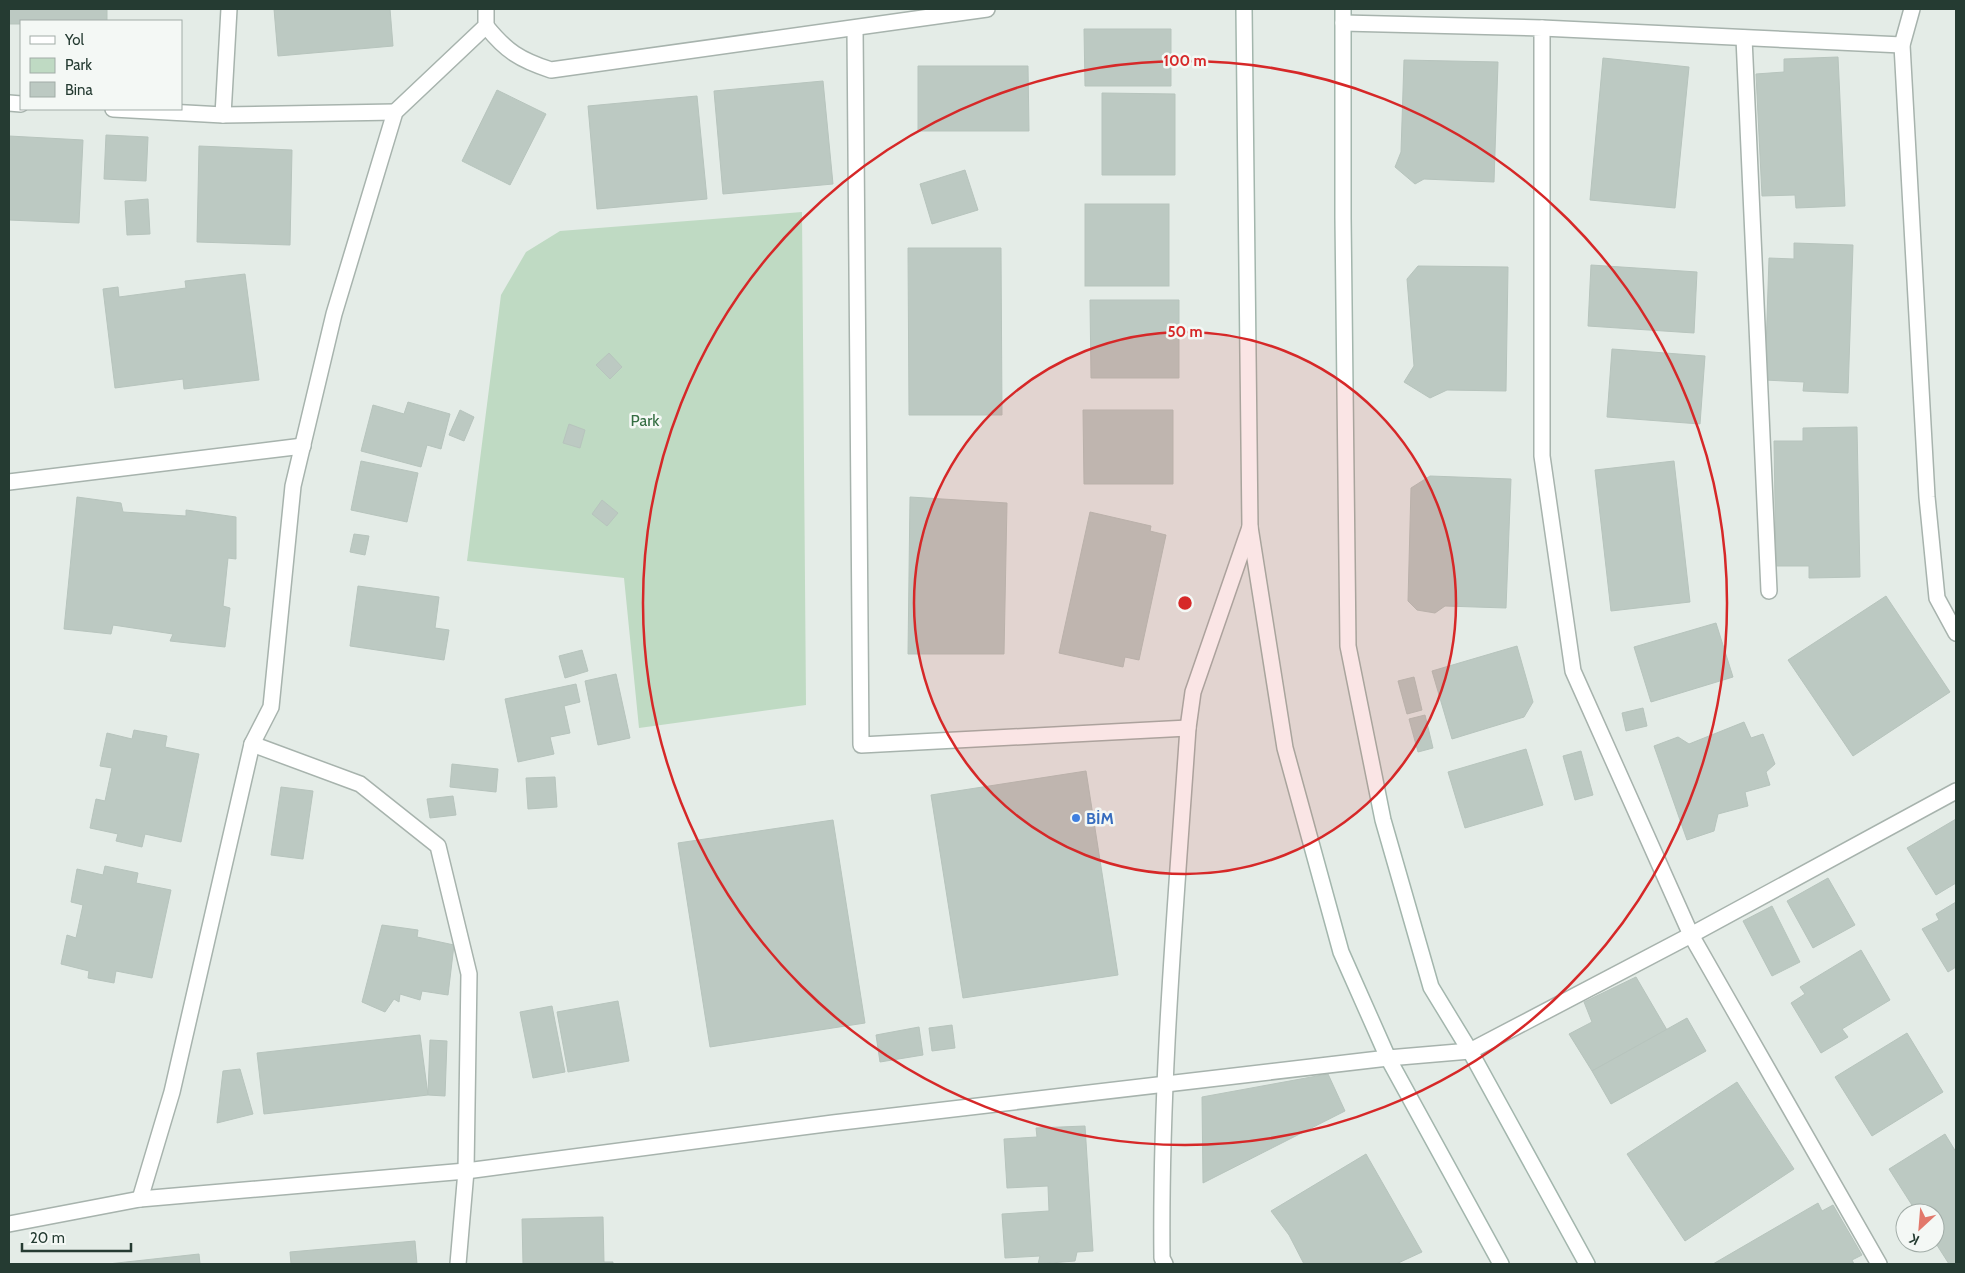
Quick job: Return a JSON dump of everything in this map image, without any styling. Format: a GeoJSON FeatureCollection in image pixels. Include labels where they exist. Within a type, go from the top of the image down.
{"type":"FeatureCollection","features":[{"type":"Feature","properties":{"kind":"street"},"geometry":{"type":"LineString","coordinates":[[223,115],[229,9]]}},
{"type":"Feature","properties":{"kind":"street"},"geometry":{"type":"LineString","coordinates":[[486,9],[486,26],[502,46],[524,61],[550,70],[855,29],[881,16],[987,9]]}},
{"type":"Feature","properties":{"kind":"street"},"geometry":{"type":"LineString","coordinates":[[1244,9],[1250,527],[1285,748],[1341,952],[1388,1058],[1501,1264]]}},
{"type":"Feature","properties":{"kind":"street"},"geometry":{"type":"LineString","coordinates":[[1912,9],[1902,45],[1930,524],[1937,598],[1956,633]]}},
{"type":"Feature","properties":{"kind":"street"},"geometry":{"type":"LineString","coordinates":[[1587,1264],[1470,1051],[1431,987],[1383,820],[1348,646],[1343,218],[1343,16],[1542,28],[1902,45]]}},
{"type":"Feature","properties":{"kind":"street"},"geometry":{"type":"LineString","coordinates":[[140,1199],[172,1092],[252,744],[271,707],[293,486],[334,314],[395,112],[486,26]]}},
{"type":"Feature","properties":{"kind":"street"},"geometry":{"type":"LineString","coordinates":[[1542,28],[1542,456],[1573,670],[1691,935],[1879,1264]]}},
{"type":"Feature","properties":{"kind":"street"},"geometry":{"type":"LineString","coordinates":[[855,29],[861,745],[1188,728]]}},
{"type":"Feature","properties":{"kind":"street"},"geometry":{"type":"LineString","coordinates":[[1744,38],[1769,591]]}},
{"type":"Feature","properties":{"kind":"street"},"geometry":{"type":"LineString","coordinates":[[131,110],[223,115],[395,112]]}},
{"type":"Feature","properties":{"kind":"street"},"geometry":{"type":"LineString","coordinates":[[9,482],[303,446]]}},
{"type":"Feature","properties":{"kind":"street"},"geometry":{"type":"LineString","coordinates":[[1162,1262],[1161,1186],[1164,1085],[1188,728],[1193,692],[1250,527]]}},
{"type":"Feature","properties":{"kind":"street"},"geometry":{"type":"LineString","coordinates":[[252,744],[360,784],[438,846],[469,974],[466,1171],[458,1264]]}},
{"type":"Feature","properties":{"kind":"street"},"geometry":{"type":"LineString","coordinates":[[9,1224],[140,1199],[466,1171],[833,1122],[1388,1058],[1470,1051],[1691,935],[1956,791]]}},
{"type":"Feature","properties":{"kind":"green space","name":"Park"},"geometry":{"type":"Polygon","coordinates":[[[802,212],[806,705],[639,728],[624,578],[467,561],[501,295],[526,252],[560,231],[802,212]]]}},
{"type":"Feature","properties":{"kind":"building"},"geometry":{"type":"Polygon","coordinates":[[[9,9],[107,9],[107,20],[20,20],[20,24],[9,24],[9,9]]]}},
{"type":"Feature","properties":{"kind":"building"},"geometry":{"type":"Polygon","coordinates":[[[274,9],[390,9],[393,46],[278,56],[274,9]]]}},
{"type":"Feature","properties":{"kind":"building"},"geometry":{"type":"Polygon","coordinates":[[[1084,29],[1171,29],[1171,86],[1085,86],[1084,29]]]}},
{"type":"Feature","properties":{"kind":"building"},"geometry":{"type":"Polygon","coordinates":[[[1838,57],[1845,206],[1796,208],[1795,195],[1762,196],[1756,74],[1784,72],[1784,59],[1838,57]]]}},
{"type":"Feature","properties":{"kind":"building"},"geometry":{"type":"Polygon","coordinates":[[[1603,58],[1689,67],[1675,208],[1590,200],[1603,58]]]}},
{"type":"Feature","properties":{"kind":"building"},"geometry":{"type":"Polygon","coordinates":[[[1404,60],[1498,62],[1494,182],[1424,179],[1415,184],[1395,167],[1401,152],[1404,60]]]}},
{"type":"Feature","properties":{"kind":"building"},"geometry":{"type":"Polygon","coordinates":[[[918,66],[1028,66],[1029,131],[918,131],[918,66]]]}},
{"type":"Feature","properties":{"kind":"building"},"geometry":{"type":"Polygon","coordinates":[[[823,81],[833,184],[723,194],[714,91],[823,81]]]}},
{"type":"Feature","properties":{"kind":"building"},"geometry":{"type":"Polygon","coordinates":[[[497,90],[546,114],[510,185],[462,161],[497,90]]]}},
{"type":"Feature","properties":{"kind":"building"},"geometry":{"type":"Polygon","coordinates":[[[1102,93],[1175,94],[1175,175],[1102,175],[1102,93]]]}},
{"type":"Feature","properties":{"kind":"building"},"geometry":{"type":"Polygon","coordinates":[[[697,96],[707,199],[597,209],[588,106],[697,96]]]}},
{"type":"Feature","properties":{"kind":"building"},"geometry":{"type":"Polygon","coordinates":[[[106,135],[148,137],[146,181],[104,179],[106,135]]]}},
{"type":"Feature","properties":{"kind":"building"},"geometry":{"type":"Polygon","coordinates":[[[9,136],[83,140],[79,223],[9,220],[9,136]]]}},
{"type":"Feature","properties":{"kind":"building"},"geometry":{"type":"Polygon","coordinates":[[[199,146],[292,150],[290,245],[197,242],[199,146]]]}},
{"type":"Feature","properties":{"kind":"building"},"geometry":{"type":"Polygon","coordinates":[[[965,170],[978,210],[932,224],[920,184],[965,170]]]}},
{"type":"Feature","properties":{"kind":"building"},"geometry":{"type":"Polygon","coordinates":[[[148,199],[150,234],[127,235],[125,201],[148,199]]]}},
{"type":"Feature","properties":{"kind":"building"},"geometry":{"type":"Polygon","coordinates":[[[1085,204],[1169,204],[1169,286],[1085,286],[1085,204]]]}},
{"type":"Feature","properties":{"kind":"building"},"geometry":{"type":"Polygon","coordinates":[[[1794,243],[1853,245],[1848,393],[1803,391],[1804,382],[1765,380],[1769,258],[1794,259],[1794,243]]]}},
{"type":"Feature","properties":{"kind":"building"},"geometry":{"type":"Polygon","coordinates":[[[908,248],[1001,248],[1002,415],[909,415],[908,248]]]}},
{"type":"Feature","properties":{"kind":"building"},"geometry":{"type":"Polygon","coordinates":[[[1591,265],[1697,272],[1694,333],[1588,326],[1591,265]]]}},
{"type":"Feature","properties":{"kind":"building"},"geometry":{"type":"Polygon","coordinates":[[[1418,266],[1508,267],[1506,391],[1447,390],[1430,398],[1404,382],[1414,366],[1407,279],[1418,266]]]}},
{"type":"Feature","properties":{"kind":"building"},"geometry":{"type":"Polygon","coordinates":[[[245,274],[259,380],[184,389],[183,379],[115,388],[103,289],[118,287],[119,297],[186,288],[185,281],[245,274]]]}},
{"type":"Feature","properties":{"kind":"building"},"geometry":{"type":"Polygon","coordinates":[[[1090,300],[1179,300],[1179,378],[1091,378],[1090,300]]]}},
{"type":"Feature","properties":{"kind":"building"},"geometry":{"type":"Polygon","coordinates":[[[1612,349],[1705,356],[1700,424],[1607,417],[1612,349]]]}},
{"type":"Feature","properties":{"kind":"building"},"geometry":{"type":"Polygon","coordinates":[[[609,353],[622,367],[610,379],[596,365],[609,353]]]}},
{"type":"Feature","properties":{"kind":"building"},"geometry":{"type":"Polygon","coordinates":[[[408,402],[450,414],[441,449],[427,445],[421,467],[361,451],[373,405],[404,414],[408,402]]]}},
{"type":"Feature","properties":{"kind":"building"},"geometry":{"type":"Polygon","coordinates":[[[460,410],[474,417],[464,441],[449,435],[460,410]]]}},
{"type":"Feature","properties":{"kind":"building"},"geometry":{"type":"Polygon","coordinates":[[[1083,410],[1173,410],[1173,484],[1084,484],[1083,410]]]}},
{"type":"Feature","properties":{"kind":"building"},"geometry":{"type":"Polygon","coordinates":[[[569,424],[585,430],[580,448],[563,443],[569,424]]]}},
{"type":"Feature","properties":{"kind":"building"},"geometry":{"type":"Polygon","coordinates":[[[1857,427],[1860,577],[1809,578],[1809,566],[1776,566],[1774,441],[1803,441],[1803,428],[1857,427]]]}},
{"type":"Feature","properties":{"kind":"building"},"geometry":{"type":"Polygon","coordinates":[[[361,461],[418,473],[407,522],[351,510],[361,461]]]}},
{"type":"Feature","properties":{"kind":"building"},"geometry":{"type":"Polygon","coordinates":[[[1674,461],[1690,602],[1611,611],[1595,470],[1674,461]]]}},
{"type":"Feature","properties":{"kind":"building"},"geometry":{"type":"Polygon","coordinates":[[[1430,476],[1511,479],[1506,608],[1445,606],[1435,613],[1417,610],[1408,601],[1411,488],[1430,476]]]}},
{"type":"Feature","properties":{"kind":"building"},"geometry":{"type":"Polygon","coordinates":[[[77,497],[121,503],[123,512],[186,516],[186,510],[236,517],[236,559],[228,558],[223,606],[230,608],[225,647],[170,641],[173,634],[113,625],[111,634],[64,629],[77,497]]]}},
{"type":"Feature","properties":{"kind":"building"},"geometry":{"type":"Polygon","coordinates":[[[910,497],[1007,503],[1004,654],[908,654],[910,497]]]}},
{"type":"Feature","properties":{"kind":"building"},"geometry":{"type":"Polygon","coordinates":[[[602,500],[618,513],[607,526],[592,514],[602,500]]]}},
{"type":"Feature","properties":{"kind":"building"},"geometry":{"type":"Polygon","coordinates":[[[1090,512],[1151,526],[1150,531],[1166,535],[1139,660],[1125,657],[1123,667],[1059,653],[1090,512]]]}},
{"type":"Feature","properties":{"kind":"building"},"geometry":{"type":"Polygon","coordinates":[[[354,534],[369,536],[365,555],[350,552],[354,534]]]}},
{"type":"Feature","properties":{"kind":"building"},"geometry":{"type":"Polygon","coordinates":[[[358,586],[439,597],[435,628],[449,630],[444,660],[350,646],[358,586]]]}},
{"type":"Feature","properties":{"kind":"building"},"geometry":{"type":"Polygon","coordinates":[[[1886,596],[1950,692],[1853,756],[1788,660],[1886,596]]]}},
{"type":"Feature","properties":{"kind":"building"},"geometry":{"type":"Polygon","coordinates":[[[1716,623],[1733,677],[1651,702],[1634,647],[1716,623]]]}},
{"type":"Feature","properties":{"kind":"building"},"geometry":{"type":"Polygon","coordinates":[[[1517,646],[1533,702],[1524,717],[1452,739],[1432,671],[1517,646]]]}},
{"type":"Feature","properties":{"kind":"building"},"geometry":{"type":"Polygon","coordinates":[[[582,650],[588,671],[565,678],[559,656],[582,650]]]}},
{"type":"Feature","properties":{"kind":"building"},"geometry":{"type":"Polygon","coordinates":[[[616,674],[630,738],[598,745],[585,681],[616,674]]]}},
{"type":"Feature","properties":{"kind":"building"},"geometry":{"type":"Polygon","coordinates":[[[1414,677],[1422,710],[1407,714],[1398,681],[1414,677]]]}},
{"type":"Feature","properties":{"kind":"building"},"geometry":{"type":"Polygon","coordinates":[[[576,684],[580,702],[564,706],[570,733],[550,737],[554,754],[518,762],[505,699],[576,684]]]}},
{"type":"Feature","properties":{"kind":"building"},"geometry":{"type":"Polygon","coordinates":[[[1643,708],[1647,726],[1626,731],[1622,713],[1643,708]]]}},
{"type":"Feature","properties":{"kind":"building"},"geometry":{"type":"Polygon","coordinates":[[[1425,715],[1433,748],[1418,752],[1409,719],[1425,715]]]}},
{"type":"Feature","properties":{"kind":"building"},"geometry":{"type":"Polygon","coordinates":[[[1744,722],[1751,738],[1763,734],[1775,764],[1766,772],[1770,785],[1745,792],[1748,806],[1718,814],[1714,831],[1687,840],[1654,746],[1678,737],[1689,744],[1744,722]]]}},
{"type":"Feature","properties":{"kind":"building"},"geometry":{"type":"Polygon","coordinates":[[[134,730],[167,736],[165,747],[199,754],[181,842],[145,834],[142,847],[116,841],[118,834],[90,828],[96,799],[105,801],[112,768],[100,766],[107,733],[132,739],[134,730]]]}},
{"type":"Feature","properties":{"kind":"building"},"geometry":{"type":"Polygon","coordinates":[[[1526,749],[1543,805],[1465,828],[1448,772],[1526,749]]]}},
{"type":"Feature","properties":{"kind":"building"},"geometry":{"type":"Polygon","coordinates":[[[1581,751],[1593,795],[1575,800],[1563,756],[1581,751]]]}},
{"type":"Feature","properties":{"kind":"building"},"geometry":{"type":"Polygon","coordinates":[[[452,764],[498,769],[496,792],[450,787],[452,764]]]}},
{"type":"Feature","properties":{"kind":"building"},"geometry":{"type":"Polygon","coordinates":[[[1086,771],[1118,975],[963,998],[931,795],[1086,771]]]}},
{"type":"Feature","properties":{"kind":"building"},"geometry":{"type":"Polygon","coordinates":[[[555,777],[557,807],[528,809],[526,778],[555,777]]]}},
{"type":"Feature","properties":{"kind":"building"},"geometry":{"type":"Polygon","coordinates":[[[281,787],[313,791],[303,859],[271,855],[281,787]]]}},
{"type":"Feature","properties":{"kind":"building"},"geometry":{"type":"Polygon","coordinates":[[[453,796],[456,815],[430,818],[427,799],[453,796]]]}},
{"type":"Feature","properties":{"kind":"building"},"geometry":{"type":"Polygon","coordinates":[[[1956,819],[1956,883],[1936,895],[1907,848],[1956,819]]]}},
{"type":"Feature","properties":{"kind":"building"},"geometry":{"type":"Polygon","coordinates":[[[833,820],[865,1023],[710,1047],[678,843],[833,820]]]}},
{"type":"Feature","properties":{"kind":"building"},"geometry":{"type":"Polygon","coordinates":[[[105,866],[138,873],[136,883],[171,890],[152,978],[116,971],[114,983],[88,978],[89,971],[61,964],[67,935],[76,938],[83,905],[71,902],[77,869],[103,875],[105,866]]]}},
{"type":"Feature","properties":{"kind":"building"},"geometry":{"type":"Polygon","coordinates":[[[1828,878],[1855,925],[1813,948],[1787,901],[1828,878]]]}},
{"type":"Feature","properties":{"kind":"building"},"geometry":{"type":"Polygon","coordinates":[[[1956,902],[1956,967],[1948,972],[1922,929],[1939,920],[1936,914],[1956,902]]]}},
{"type":"Feature","properties":{"kind":"building"},"geometry":{"type":"Polygon","coordinates":[[[1772,906],[1800,962],[1772,976],[1743,921],[1772,906]]]}},
{"type":"Feature","properties":{"kind":"building"},"geometry":{"type":"Polygon","coordinates":[[[382,925],[418,930],[417,937],[454,945],[448,995],[422,991],[420,1000],[400,994],[399,1002],[394,999],[385,1012],[362,1002],[382,925]]]}},
{"type":"Feature","properties":{"kind":"building"},"geometry":{"type":"Polygon","coordinates":[[[1861,950],[1890,1000],[1842,1029],[1848,1037],[1821,1053],[1791,1003],[1805,994],[1800,987],[1861,950]]]}},
{"type":"Feature","properties":{"kind":"building"},"geometry":{"type":"Polygon","coordinates":[[[1636,977],[1667,1030],[1592,1071],[1569,1034],[1592,1022],[1584,1002],[1636,977]]]}},
{"type":"Feature","properties":{"kind":"building"},"geometry":{"type":"Polygon","coordinates":[[[618,1001],[629,1061],[568,1072],[557,1012],[618,1001]]]}},
{"type":"Feature","properties":{"kind":"building"},"geometry":{"type":"Polygon","coordinates":[[[552,1006],[565,1072],[533,1078],[520,1012],[552,1006]]]}},
{"type":"Feature","properties":{"kind":"building"},"geometry":{"type":"Polygon","coordinates":[[[1687,1018],[1706,1051],[1611,1104],[1592,1071],[1687,1018]]]}},
{"type":"Feature","properties":{"kind":"building"},"geometry":{"type":"Polygon","coordinates":[[[952,1025],[955,1048],[932,1051],[929,1028],[952,1025]]]}},
{"type":"Feature","properties":{"kind":"building"},"geometry":{"type":"Polygon","coordinates":[[[919,1027],[923,1055],[880,1062],[876,1035],[919,1027]]]}},
{"type":"Feature","properties":{"kind":"building"},"geometry":{"type":"Polygon","coordinates":[[[1907,1033],[1943,1092],[1872,1136],[1835,1077],[1907,1033]]]}},
{"type":"Feature","properties":{"kind":"building"},"geometry":{"type":"Polygon","coordinates":[[[420,1035],[428,1095],[264,1114],[257,1053],[420,1035]]]}},
{"type":"Feature","properties":{"kind":"building"},"geometry":{"type":"Polygon","coordinates":[[[430,1040],[447,1041],[445,1096],[428,1095],[430,1040]]]}},
{"type":"Feature","properties":{"kind":"building"},"geometry":{"type":"Polygon","coordinates":[[[240,1069],[253,1114],[217,1123],[223,1071],[240,1069]]]}},
{"type":"Feature","properties":{"kind":"building"},"geometry":{"type":"Polygon","coordinates":[[[1328,1074],[1345,1111],[1203,1183],[1202,1097],[1328,1074]]]}},
{"type":"Feature","properties":{"kind":"building"},"geometry":{"type":"Polygon","coordinates":[[[1737,1082],[1794,1169],[1685,1241],[1627,1154],[1737,1082]]]}},
{"type":"Feature","properties":{"kind":"building"},"geometry":{"type":"Polygon","coordinates":[[[1085,1126],[1093,1251],[1077,1252],[1075,1261],[1038,1264],[1040,1256],[1005,1258],[1002,1214],[1049,1211],[1048,1186],[1007,1188],[1004,1139],[1037,1137],[1036,1128],[1085,1126]]]}},
{"type":"Feature","properties":{"kind":"building"},"geometry":{"type":"Polygon","coordinates":[[[1945,1134],[1956,1152],[1956,1264],[1949,1264],[1942,1253],[1945,1253],[1945,1203],[1911,1203],[1889,1169],[1945,1134]]]}},
{"type":"Feature","properties":{"kind":"building"},"geometry":{"type":"Polygon","coordinates":[[[1366,1154],[1422,1252],[1396,1264],[1304,1264],[1289,1235],[1271,1211],[1366,1154]]]}},
{"type":"Feature","properties":{"kind":"building"},"geometry":{"type":"Polygon","coordinates":[[[1818,1203],[1822,1211],[1833,1205],[1862,1255],[1852,1260],[1854,1264],[1713,1264],[1818,1203]]]}},
{"type":"Feature","properties":{"kind":"building"},"geometry":{"type":"Polygon","coordinates":[[[603,1217],[604,1262],[613,1262],[613,1264],[523,1264],[522,1219],[603,1217]]]}},
{"type":"Feature","properties":{"kind":"building"},"geometry":{"type":"Polygon","coordinates":[[[415,1241],[417,1264],[291,1264],[290,1252],[415,1241]]]}},
{"type":"Feature","properties":{"kind":"building"},"geometry":{"type":"Polygon","coordinates":[[[199,1254],[200,1264],[108,1264],[199,1254]]]}},
{"type":"Feature","properties":{"kind":"place","name":"BİM"},"geometry":{"type":"Point","coordinates":[1076,818]}}]}
